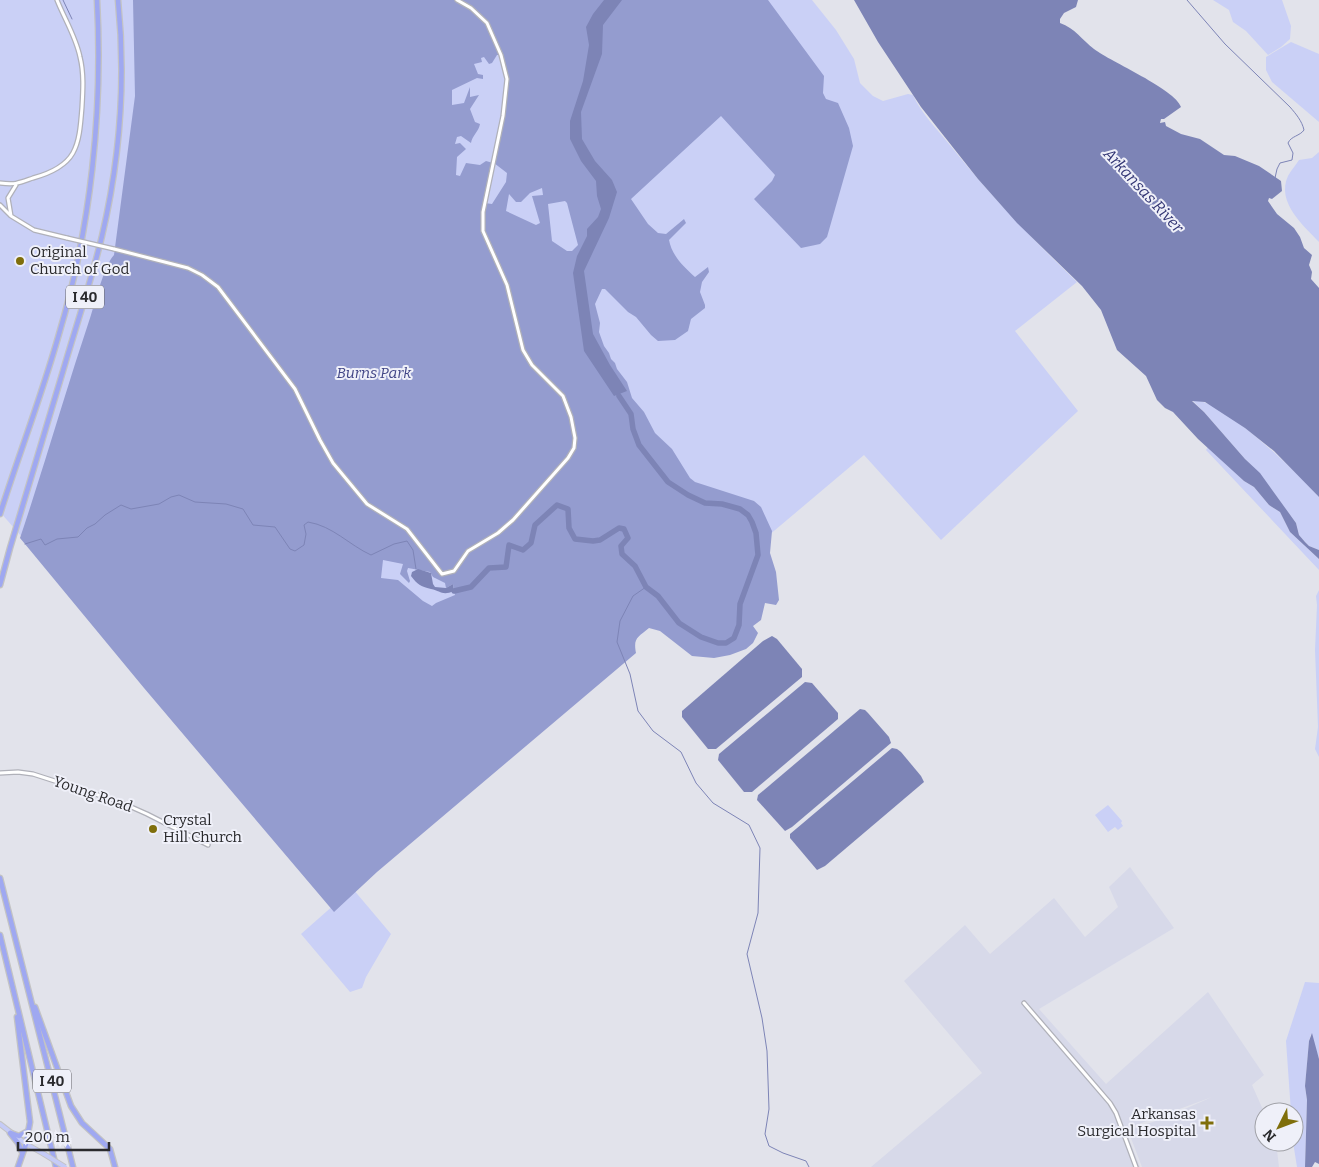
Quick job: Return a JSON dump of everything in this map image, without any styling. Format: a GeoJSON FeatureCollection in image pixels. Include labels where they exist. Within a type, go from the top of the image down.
{"type":"FeatureCollection","features":[{"type":"Feature","properties":{"kind":"highway","name":"I 40"},"geometry":{"type":"LineString","coordinates":[[0,514],[60,332],[85,224],[95,134],[98,73],[97,0]]}},
{"type":"Feature","properties":{"kind":"highway","name":"I 40"},"geometry":{"type":"LineString","coordinates":[[0,585],[89,286],[102,235],[114,175],[122,89],[118,0]]}},
{"type":"Feature","properties":{"kind":"highway","name":"I 40"},"geometry":{"type":"LineString","coordinates":[[0,878],[73,1167]]}},
{"type":"Feature","properties":{"kind":"highway","name":"I 40"},"geometry":{"type":"LineString","coordinates":[[0,935],[56,1167]]}},
{"type":"Feature","properties":{"kind":"highway"},"geometry":{"type":"LineString","coordinates":[[30,994],[71,1106],[82,1123],[110,1149],[114,1167]]}},
{"type":"Feature","properties":{"kind":"highway"},"geometry":{"type":"LineString","coordinates":[[15,1001],[29,1111],[27,1145],[18,1167]]}},
{"type":"Feature","properties":{"kind":"highway"},"geometry":{"type":"LineString","coordinates":[[10,1133],[19,1136],[29,1130]]}},
{"type":"Feature","properties":{"kind":"highway"},"geometry":{"type":"LineString","coordinates":[[10,1133],[21,1146],[22,1154]]}},
{"type":"Feature","properties":{"kind":"main road"},"geometry":{"type":"LineString","coordinates":[[0,1124],[27,1145],[65,1167]]}},
{"type":"Feature","properties":{"kind":"street"},"geometry":{"type":"LineString","coordinates":[[0,182],[16,184],[57,169],[69,158],[78,141],[82,95],[81,62],[78,49],[56,0]]}},
{"type":"Feature","properties":{"kind":"street"},"geometry":{"type":"LineString","coordinates":[[0,205],[11,216],[34,230],[188,268],[214,283],[295,389],[328,455],[363,500],[404,526],[442,574],[454,571],[468,551],[508,524],[551,478],[571,453],[575,438],[571,417],[563,396],[532,365],[523,350],[508,285],[483,232],[483,212],[502,123],[507,79],[487,24],[471,8],[457,0]]}},
{"type":"Feature","properties":{"kind":"street"},"geometry":{"type":"LineString","coordinates":[[11,216],[8,198],[16,184]]}},
{"type":"Feature","properties":{"kind":"street","name":"Young Road"},"geometry":{"type":"LineString","coordinates":[[0,773],[18,772],[33,774],[120,802],[208,844]]}},
{"type":"Feature","properties":{"kind":"street"},"geometry":{"type":"LineString","coordinates":[[1024,1003],[1110,1102],[1116,1112],[1136,1167]]}},
{"type":"Feature","properties":{"kind":"shaded area"},"geometry":{"type":"Polygon","coordinates":[[[1130,867],[1174,928],[1039,1009],[1106,1084],[1208,992],[1264,1075],[1252,1085],[1260,1102],[1254,1102],[1254,1152],[1277,1152],[1279,1167],[1142,1167],[1129,1133],[1137,1127],[1162,1119],[1212,1097],[1125,1129],[1140,1167],[871,1167],[982,1073],[904,981],[965,925],[990,954],[1054,898],[1085,937],[1118,907],[1109,887],[1130,867]]]}},
{"type":"Feature","properties":{"kind":"green space","name":"Burns Park"},"geometry":{"type":"Polygon","coordinates":[[[0,0],[812,0],[836,30],[854,59],[860,83],[873,96],[883,101],[908,94],[913,95],[930,121],[980,181],[1027,233],[1077,282],[1015,331],[1078,411],[941,540],[864,455],[755,547],[749,539],[353,889],[391,934],[366,977],[362,988],[350,992],[301,934],[335,904],[98,624],[0,512],[0,0]]]}},
{"type":"Feature","properties":{"kind":"green space","name":"Burns Park"},"geometry":{"type":"Polygon","coordinates":[[[133,0],[768,0],[824,76],[823,93],[826,99],[838,103],[849,128],[853,146],[827,237],[820,244],[801,248],[754,199],[772,181],[775,175],[721,116],[631,199],[648,224],[658,233],[666,234],[684,219],[686,223],[669,240],[676,256],[695,277],[708,267],[709,272],[702,282],[700,292],[705,308],[691,319],[688,331],[675,340],[658,341],[636,317],[628,312],[605,289],[602,289],[595,304],[600,323],[599,332],[604,346],[627,382],[632,398],[644,412],[655,433],[672,449],[690,478],[695,482],[754,501],[761,507],[772,531],[770,553],[776,572],[779,600],[776,605],[765,603],[761,620],[753,626],[758,633],[753,643],[746,649],[730,655],[714,658],[692,656],[660,631],[649,628],[637,638],[635,644],[636,653],[377,872],[334,912],[20,538],[101,284],[110,260],[114,255],[135,96],[133,0]],[[497,55],[492,63],[489,64],[484,57],[481,58],[482,62],[474,64],[478,74],[483,75],[483,79],[477,78],[452,90],[452,105],[464,103],[470,87],[470,97],[479,95],[470,109],[475,122],[480,124],[471,143],[461,136],[457,137],[455,144],[460,143],[466,149],[457,157],[456,175],[460,176],[466,163],[480,165],[486,161],[493,163],[496,154],[507,79],[500,55],[497,55]],[[494,163],[485,203],[492,204],[506,182],[507,173],[494,163]],[[542,188],[530,193],[521,202],[516,202],[509,194],[506,211],[536,225],[540,223],[532,196],[543,195],[542,188]],[[565,201],[548,204],[552,241],[567,251],[572,251],[578,245],[565,201]],[[383,560],[381,578],[398,580],[432,606],[455,595],[453,584],[446,588],[445,583],[433,577],[430,572],[408,568],[409,583],[400,574],[403,564],[383,560]]]}},
{"type":"Feature","properties":{"kind":"green space"},"geometry":{"type":"Polygon","coordinates":[[[1213,0],[1282,0],[1291,26],[1290,39],[1268,55],[1246,31],[1233,22],[1229,10],[1213,0]]]}},
{"type":"Feature","properties":{"kind":"green space"},"geometry":{"type":"Polygon","coordinates":[[[1291,42],[1319,54],[1319,122],[1272,82],[1266,70],[1266,57],[1291,42]]]}},
{"type":"Feature","properties":{"kind":"green space"},"geometry":{"type":"Polygon","coordinates":[[[1319,152],[1319,242],[1299,221],[1288,204],[1285,186],[1288,176],[1299,160],[1312,158],[1319,152]]]}},
{"type":"Feature","properties":{"kind":"green space"},"geometry":{"type":"Polygon","coordinates":[[[1192,400],[1205,403],[1222,411],[1240,424],[1295,472],[1319,497],[1319,550],[1309,546],[1299,535],[1296,523],[1260,474],[1192,400]]]}},
{"type":"Feature","properties":{"kind":"green space"},"geometry":{"type":"Polygon","coordinates":[[[1208,447],[1244,481],[1254,487],[1269,505],[1280,512],[1290,532],[1319,559],[1319,570],[1206,450],[1208,447]]]}},
{"type":"Feature","properties":{"kind":"green space"},"geometry":{"type":"Polygon","coordinates":[[[1319,590],[1319,757],[1315,749],[1318,727],[1315,650],[1316,596],[1319,590]]]}},
{"type":"Feature","properties":{"kind":"green space"},"geometry":{"type":"Polygon","coordinates":[[[1108,805],[1122,821],[1123,826],[1118,830],[1115,827],[1108,832],[1095,815],[1108,805]]]}},
{"type":"Feature","properties":{"kind":"green space"},"geometry":{"type":"Polygon","coordinates":[[[1305,982],[1319,983],[1319,1059],[1311,1034],[1305,1086],[1307,1100],[1305,1167],[1297,1167],[1295,1152],[1304,1152],[1304,1102],[1290,1102],[1286,1041],[1305,982]]]}},
{"type":"Feature","properties":{"kind":"water"},"geometry":{"type":"Polygon","coordinates":[[[604,0],[622,0],[603,25],[602,54],[581,112],[582,139],[595,161],[612,180],[617,192],[609,218],[584,271],[593,334],[627,391],[614,396],[584,351],[573,273],[577,256],[587,236],[587,229],[598,217],[601,209],[597,196],[596,181],[581,161],[570,139],[570,121],[583,81],[589,45],[586,27],[604,0]]]}},
{"type":"Feature","properties":{"kind":"water","name":"Arkansas River"},"geometry":{"type":"Polygon","coordinates":[[[854,0],[1078,0],[1076,7],[1064,13],[1060,23],[1074,31],[1094,49],[1155,84],[1176,100],[1181,107],[1164,119],[1161,119],[1160,123],[1165,122],[1166,126],[1181,134],[1200,139],[1224,155],[1235,156],[1259,166],[1281,181],[1282,191],[1272,199],[1269,198],[1268,201],[1277,214],[1294,228],[1304,248],[1312,255],[1309,265],[1312,272],[1311,279],[1319,288],[1319,497],[1274,451],[1245,428],[1205,402],[1192,401],[1260,473],[1296,523],[1299,535],[1309,546],[1319,550],[1319,559],[1290,532],[1280,512],[1269,505],[1254,487],[1244,481],[1198,439],[1173,412],[1165,408],[1157,400],[1146,376],[1117,350],[1101,310],[1082,286],[1017,223],[978,179],[921,107],[878,42],[854,0]]]}},
{"type":"Feature","properties":{"kind":"water"},"geometry":{"type":"Polygon","coordinates":[[[418,569],[431,573],[435,587],[446,588],[453,584],[454,591],[444,593],[420,585],[411,576],[412,572],[418,569]]]}},
{"type":"Feature","properties":{"kind":"water"},"geometry":{"type":"Polygon","coordinates":[[[772,636],[777,639],[802,669],[802,677],[716,749],[708,749],[682,717],[682,711],[763,641],[772,636]]]}},
{"type":"Feature","properties":{"kind":"water"},"geometry":{"type":"Polygon","coordinates":[[[805,682],[812,683],[838,713],[838,719],[752,792],[744,792],[718,760],[719,754],[805,682]]]}},
{"type":"Feature","properties":{"kind":"water"},"geometry":{"type":"Polygon","coordinates":[[[860,709],[868,713],[889,737],[891,743],[785,831],[757,800],[758,795],[860,709]]]}},
{"type":"Feature","properties":{"kind":"water"},"geometry":{"type":"Polygon","coordinates":[[[892,748],[901,752],[924,782],[825,866],[817,870],[790,838],[790,834],[892,748]]]}},
{"type":"Feature","properties":{"kind":"water"},"geometry":{"type":"Polygon","coordinates":[[[1312,1033],[1319,1059],[1319,1164],[1315,1162],[1312,1167],[1305,1167],[1307,1100],[1305,1086],[1309,1041],[1312,1033]]]}},
{"type":"Feature","properties":{"kind":"waterway"},"geometry":{"type":"LineString","coordinates":[[63,0],[72,19]]}},
{"type":"Feature","properties":{"kind":"waterway"},"geometry":{"type":"LineString","coordinates":[[1187,0],[1225,44],[1290,107],[1302,124],[1304,130],[1288,143],[1293,153],[1292,160],[1280,163],[1275,178]]}},
{"type":"Feature","properties":{"kind":"waterway"},"geometry":{"type":"LineString","coordinates":[[454,591],[471,587],[489,568],[506,567],[509,545],[523,550],[531,543],[535,525],[557,505],[568,509],[569,528],[575,539],[600,540],[619,528],[624,529],[628,538],[621,546],[622,554],[635,566],[646,587],[658,596],[679,623],[701,637],[718,643],[726,643],[734,638],[739,625],[740,604],[758,555],[756,533],[752,522],[748,515],[740,509],[722,504],[705,503],[668,482],[639,445],[633,429],[631,414],[619,396]]}},
{"type":"Feature","properties":{"kind":"waterway"},"geometry":{"type":"LineString","coordinates":[[25,544],[41,539],[45,545],[57,539],[78,537],[87,528],[121,505],[131,509],[159,504],[179,495],[195,502],[226,504],[243,509],[253,525],[275,527],[290,549],[295,551],[304,545],[306,534],[304,525],[308,522],[325,527],[371,555],[394,544],[407,541],[413,550],[416,569]]}},
{"type":"Feature","properties":{"kind":"waterway"},"geometry":{"type":"LineString","coordinates":[[646,587],[633,596],[620,621],[617,642],[630,674],[638,711],[653,731],[681,752],[696,783],[713,803],[749,825],[760,848],[758,913],[747,954],[762,1018],[767,1051],[769,1109],[765,1134],[769,1146],[806,1161],[809,1167]]}},
{"type":"Feature","properties":{"kind":"place","name":"Original Church of God"},"geometry":{"type":"Point","coordinates":[20,261]}},
{"type":"Feature","properties":{"kind":"place","name":"Crystal Hill Church"},"geometry":{"type":"Point","coordinates":[153,829]}},
{"type":"Feature","properties":{"kind":"place","name":"Arkansas Surgical Hospital"},"geometry":{"type":"Point","coordinates":[1207,1123]}}]}
